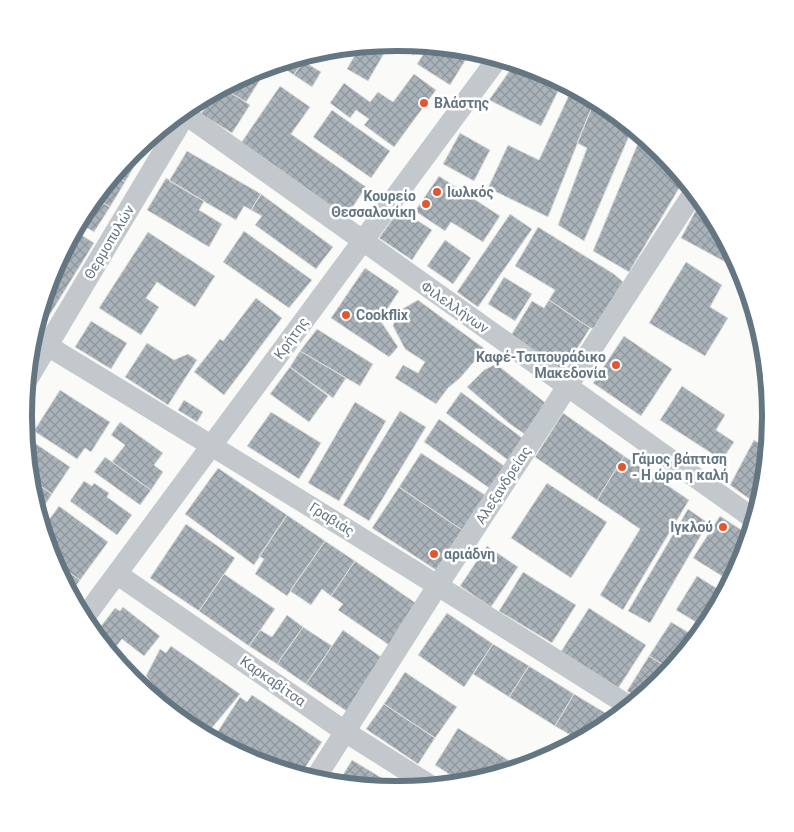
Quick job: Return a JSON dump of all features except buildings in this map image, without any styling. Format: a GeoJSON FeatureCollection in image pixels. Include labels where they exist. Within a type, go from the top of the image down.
{"type":"FeatureCollection","features":[{"type":"Feature","properties":{"kind":"street","name":"Κρήτης"},"geometry":{"type":"LineString","coordinates":[[89,611],[493,65]]}},
{"type":"Feature","properties":{"kind":"street","name":"Φιλελλήνων"},"geometry":{"type":"LineString","coordinates":[[191,115],[362,241],[748,515]]}},
{"type":"Feature","properties":{"kind":"street","name":"Θερμοπυλών"},"geometry":{"type":"LineString","coordinates":[[41,340],[177,126]]}},
{"type":"Feature","properties":{"kind":"street","name":"Αλεξανδρείας"},"geometry":{"type":"LineString","coordinates":[[319,771],[690,199]]}},
{"type":"Feature","properties":{"kind":"street","name":"Γραβιάς"},"geometry":{"type":"LineString","coordinates":[[41,342],[212,445],[622,702]]}},
{"type":"Feature","properties":{"kind":"street","name":"Καρκαβίτσα"},"geometry":{"type":"LineString","coordinates":[[117,574],[344,731],[421,780]]}},
{"type":"Feature","properties":{"kind":"place","name":"Βλάστης"},"geometry":{"type":"Point","coordinates":[424,103]}},
{"type":"Feature","properties":{"kind":"place","name":"Ιωλκός"},"geometry":{"type":"Point","coordinates":[437,192]}},
{"type":"Feature","properties":{"kind":"place","name":"Κουρείο Θεσσαλονίκη"},"geometry":{"type":"Point","coordinates":[426,204]}},
{"type":"Feature","properties":{"kind":"place","name":"Cookflix"},"geometry":{"type":"Point","coordinates":[346,315]}},
{"type":"Feature","properties":{"kind":"place","name":"Καφέ-Τσιπουράδικο Μακεδονία"},"geometry":{"type":"Point","coordinates":[616,365]}},
{"type":"Feature","properties":{"kind":"place","name":"Γάμος βάπτιση - Η ώρα η καλή"},"geometry":{"type":"Point","coordinates":[622,467]}},
{"type":"Feature","properties":{"kind":"place","name":"Ιγκλού"},"geometry":{"type":"Point","coordinates":[723,527]}},
{"type":"Feature","properties":{"kind":"place","name":"αριάδνη"},"geometry":{"type":"Point","coordinates":[434,554]}}]}
